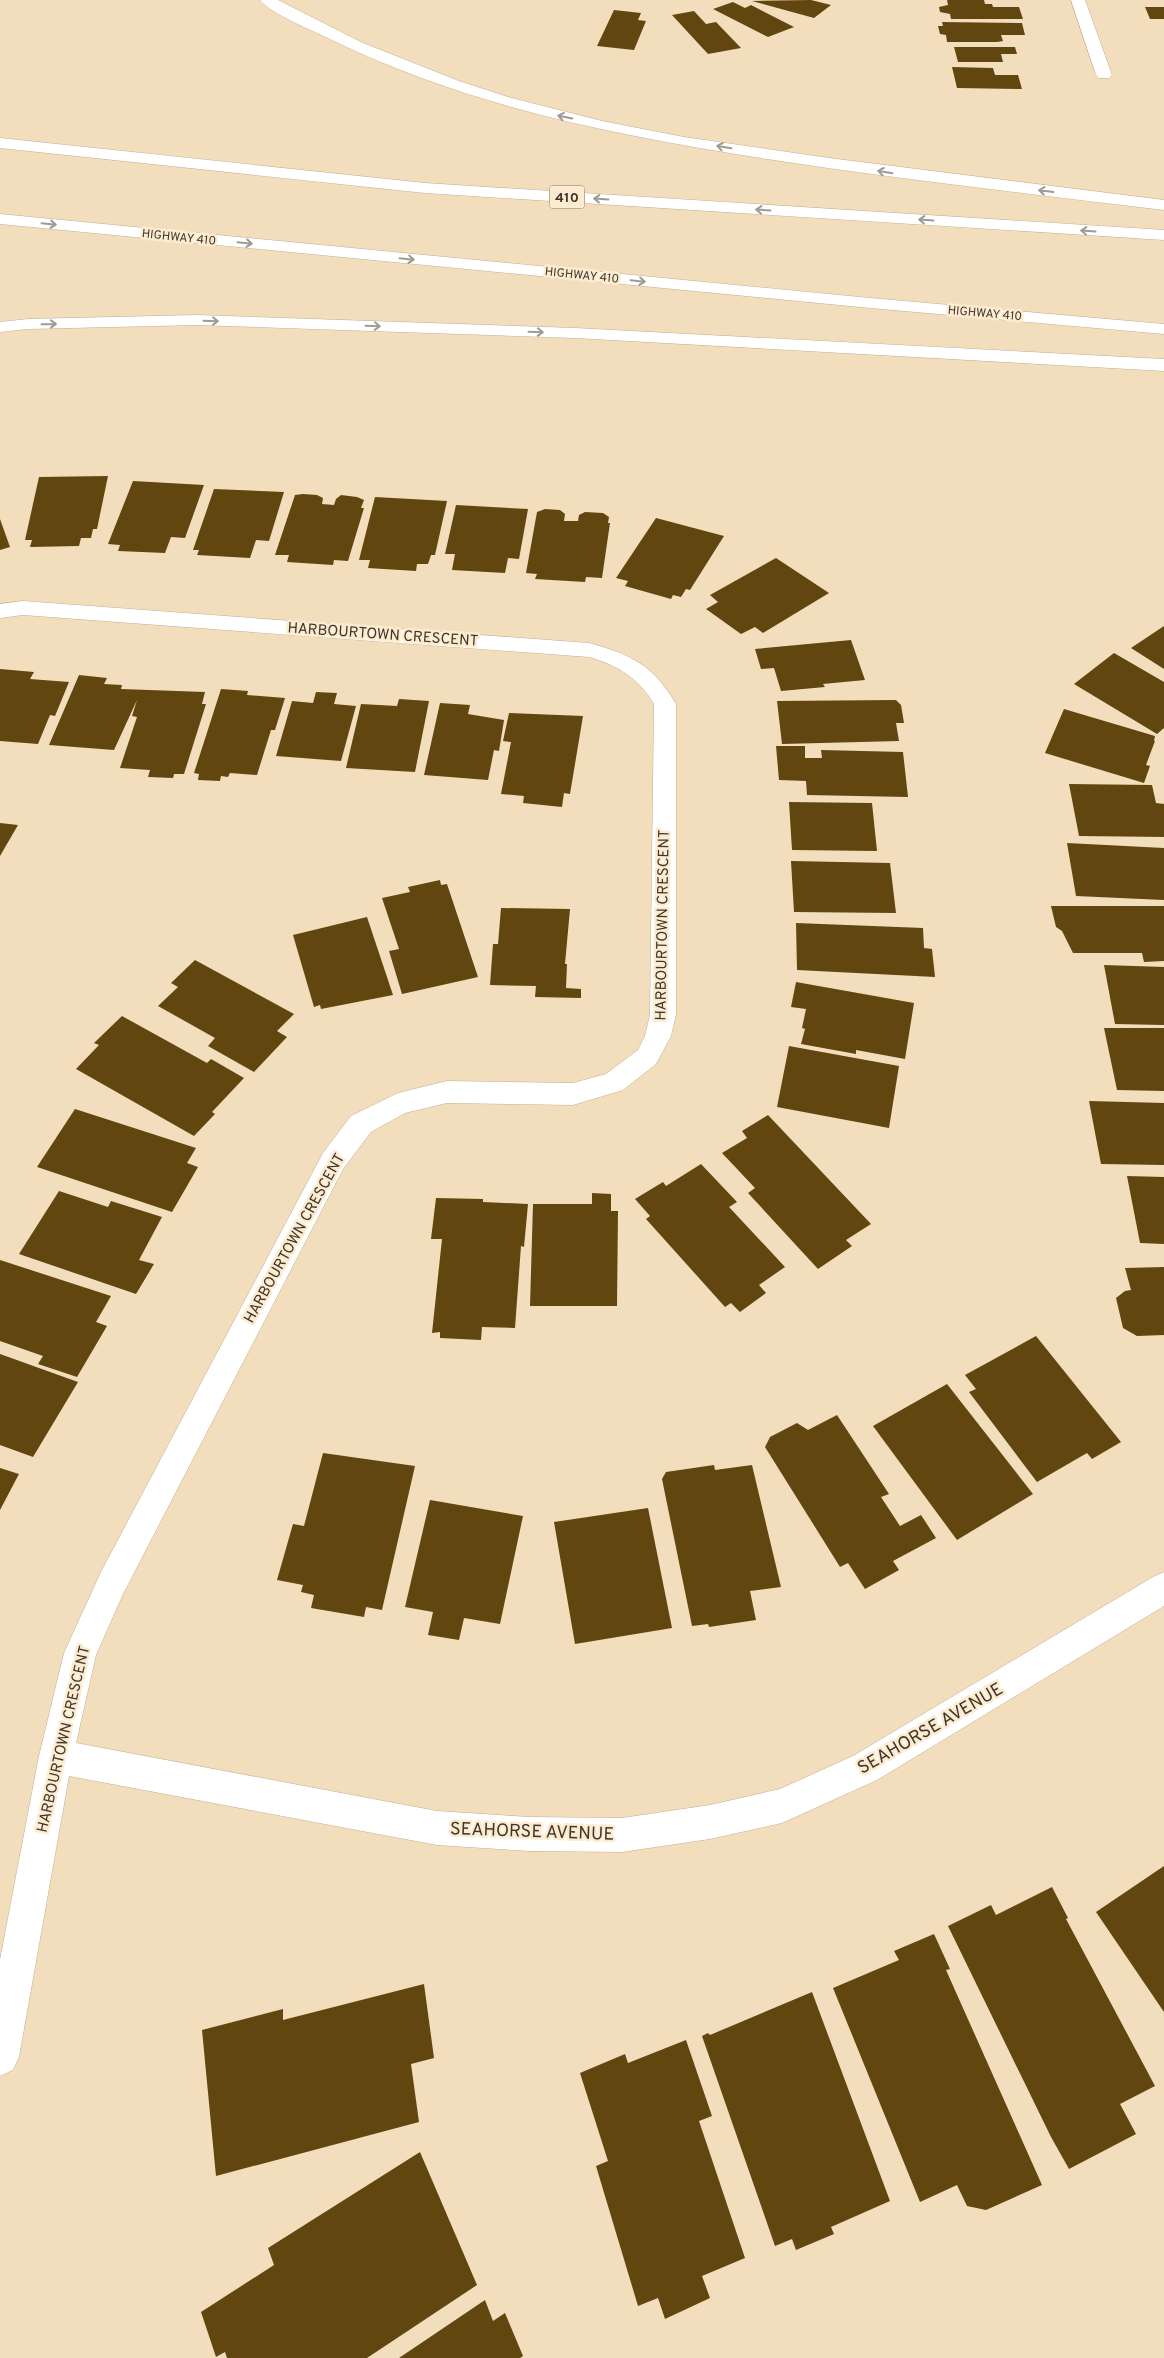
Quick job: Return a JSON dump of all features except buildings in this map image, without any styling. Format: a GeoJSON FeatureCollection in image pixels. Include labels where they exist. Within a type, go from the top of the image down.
{"type":"FeatureCollection","features":[{"type":"Feature","properties":{"kind":"main road"},"geometry":{"type":"LineString","coordinates":[[267,0],[312,26],[380,57],[470,89],[556,115],[651,136],[907,175],[1164,205]]}},
{"type":"Feature","properties":{"kind":"main road"},"geometry":{"type":"LineString","coordinates":[[1078,0],[1104,75]]}},
{"type":"Feature","properties":{"kind":"main road","name":"410"},"geometry":{"type":"LineString","coordinates":[[0,143],[425,188],[1164,235]]}},
{"type":"Feature","properties":{"kind":"main road","name":"HIGHWAY 410"},"geometry":{"type":"LineString","coordinates":[[0,219],[870,303],[1164,329]]}},
{"type":"Feature","properties":{"kind":"main road"},"geometry":{"type":"LineString","coordinates":[[0,327],[28,324],[197,320],[575,333],[1164,365]]}},
{"type":"Feature","properties":{"kind":"main road","name":"HARBOURTOWN CRESCENT"},"geometry":{"type":"LineString","coordinates":[[0,610],[33,609],[589,650],[618,658],[642,672],[657,688],[665,704],[663,1016],[658,1036],[647,1057],[614,1082],[573,1094],[447,1092],[398,1104],[361,1124],[333,1162],[112,1583],[80,1653],[56,1756],[0,2057]]}},
{"type":"Feature","properties":{"kind":"main road","name":"SEAHORSE AVENUE"},"geometry":{"type":"LineString","coordinates":[[56,1756],[438,1828],[528,1834],[622,1835],[710,1822],[782,1806],[865,1768],[1164,1588]]}}]}
